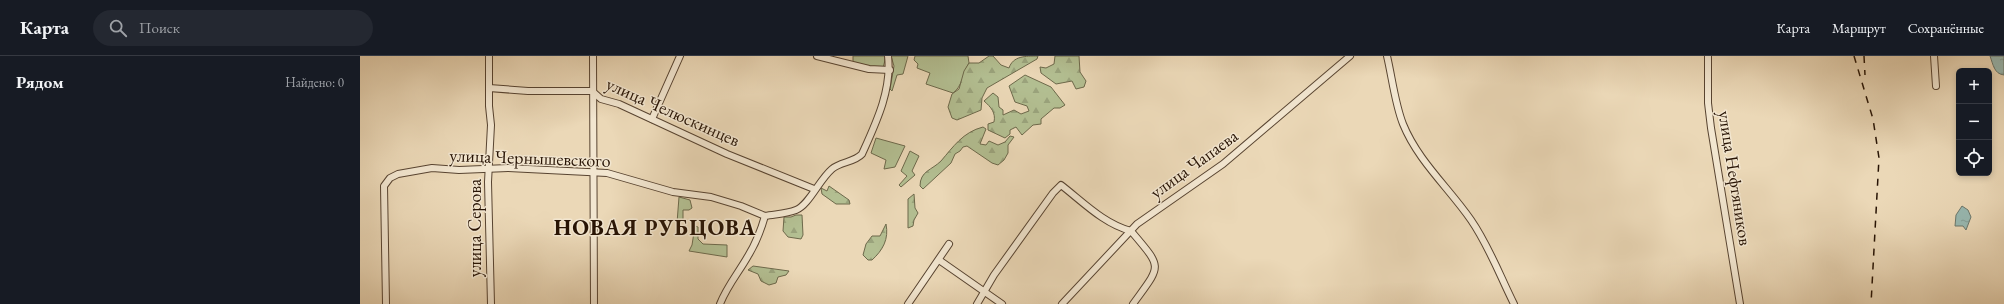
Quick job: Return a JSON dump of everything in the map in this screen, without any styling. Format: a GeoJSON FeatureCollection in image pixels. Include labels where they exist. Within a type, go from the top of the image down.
{"type":"FeatureCollection","features":[{"type":"Feature","properties":{"kind":"street","name":"улица Серова"},"geometry":{"type":"LineString","coordinates":[[489,56],[490,168],[488,182],[491,304]]}},
{"type":"Feature","properties":{"kind":"street"},"geometry":{"type":"LineString","coordinates":[[592,56],[594,304]]}},
{"type":"Feature","properties":{"kind":"street"},"geometry":{"type":"LineString","coordinates":[[652,119],[680,56]]}},
{"type":"Feature","properties":{"kind":"street"},"geometry":{"type":"LineString","coordinates":[[817,56],[869,69],[890,70]]}},
{"type":"Feature","properties":{"kind":"street"},"geometry":{"type":"LineString","coordinates":[[720,304],[734,275],[748,257],[758,238],[765,216],[795,211],[803,207],[814,189],[838,165],[862,154],[887,91],[890,70],[888,56]]}},
{"type":"Feature","properties":{"kind":"street","name":"улица Чапаева"},"geometry":{"type":"LineString","coordinates":[[1062,304],[1137,224],[1223,164],[1350,56]]}},
{"type":"Feature","properties":{"kind":"street"},"geometry":{"type":"LineString","coordinates":[[1386,56],[1402,123],[1405,129],[1433,174],[1471,220],[1484,242],[1514,304]]}},
{"type":"Feature","properties":{"kind":"street","name":"улица Нефтяников"},"geometry":{"type":"LineString","coordinates":[[1708,56],[1708,103],[1711,128],[1740,304]]}},
{"type":"Feature","properties":{"kind":"street"},"geometry":{"type":"LineString","coordinates":[[1934,56],[1936,86]]}},
{"type":"Feature","properties":{"kind":"street","name":"улица Челюскинцев"},"geometry":{"type":"LineString","coordinates":[[489,88],[528,92],[592,92],[601,99],[619,104],[727,154],[814,189]]}},
{"type":"Feature","properties":{"kind":"street","name":"улица Чернышевского"},"geometry":{"type":"LineString","coordinates":[[386,304],[383,199],[386,182],[398,174],[432,168],[459,170],[490,168],[593,172],[614,175],[673,192],[711,197],[741,206],[765,216]]}},
{"type":"Feature","properties":{"kind":"street"},"geometry":{"type":"LineString","coordinates":[[977,304],[994,275],[1039,212],[1061,185],[1100,216],[1124,229],[1131,231],[1149,252],[1156,265],[1154,275],[1133,304]]}},
{"type":"Feature","properties":{"kind":"street"},"geometry":{"type":"LineString","coordinates":[[908,304],[949,244]]}},
{"type":"Feature","properties":{"kind":"street"},"geometry":{"type":"LineString","coordinates":[[939,260],[1002,304]]}},
{"type":"Feature","properties":{"kind":"green space"},"geometry":{"type":"Polygon","coordinates":[[[853,56],[886,56],[883,68],[879,68],[853,63],[853,56]]]}},
{"type":"Feature","properties":{"kind":"green space"},"geometry":{"type":"Polygon","coordinates":[[[891,56],[908,56],[903,74],[897,75],[892,91],[890,89],[894,66],[891,56]]]}},
{"type":"Feature","properties":{"kind":"green space"},"geometry":{"type":"Polygon","coordinates":[[[915,56],[968,56],[969,63],[960,84],[953,93],[926,84],[930,73],[917,68],[918,64],[914,60],[915,56]]]}},
{"type":"Feature","properties":{"kind":"green space"},"geometry":{"type":"Polygon","coordinates":[[[989,56],[993,56],[1001,65],[1009,68],[1013,61],[1017,59],[1038,56],[1037,59],[987,88],[982,98],[981,110],[957,120],[952,118],[948,107],[952,94],[959,89],[964,71],[969,63],[979,63],[989,56]]]}},
{"type":"Feature","properties":{"kind":"green space"},"geometry":{"type":"Polygon","coordinates":[[[1055,56],[1079,56],[1080,72],[1086,81],[1084,87],[1076,89],[1072,81],[1056,84],[1041,73],[1040,67],[1046,68],[1054,64],[1055,56]]]}},
{"type":"Feature","properties":{"kind":"green space"},"geometry":{"type":"Polygon","coordinates":[[[1025,75],[1051,87],[1065,105],[1060,108],[1054,108],[1041,119],[1041,124],[1033,125],[1022,135],[1016,127],[1010,130],[1010,134],[1005,138],[988,130],[988,124],[994,122],[994,113],[984,101],[993,93],[998,97],[999,107],[1003,110],[1003,115],[1014,110],[1021,114],[1029,111],[1027,106],[1015,102],[1009,86],[1025,75]]]}},
{"type":"Feature","properties":{"kind":"green space"},"geometry":{"type":"Polygon","coordinates":[[[983,127],[986,129],[980,144],[986,145],[989,141],[998,145],[1005,142],[1010,136],[1014,137],[1008,145],[1008,153],[1004,160],[998,165],[992,163],[967,146],[963,147],[955,154],[951,163],[923,189],[920,186],[924,174],[938,164],[954,145],[970,132],[983,127]]]}},
{"type":"Feature","properties":{"kind":"green space"},"geometry":{"type":"Polygon","coordinates":[[[876,138],[905,146],[895,167],[884,169],[886,160],[871,153],[876,138]]]}},
{"type":"Feature","properties":{"kind":"green space"},"geometry":{"type":"Polygon","coordinates":[[[910,151],[919,156],[912,171],[915,175],[901,187],[899,185],[907,176],[901,171],[910,151]]]}},
{"type":"Feature","properties":{"kind":"green space"},"geometry":{"type":"Polygon","coordinates":[[[829,186],[849,200],[850,204],[836,204],[822,194],[821,188],[827,191],[829,186]]]}},
{"type":"Feature","properties":{"kind":"green space"},"geometry":{"type":"Polygon","coordinates":[[[914,194],[915,208],[918,213],[914,220],[913,226],[908,228],[908,199],[914,194]]]}},
{"type":"Feature","properties":{"kind":"green space"},"geometry":{"type":"Polygon","coordinates":[[[679,197],[690,200],[692,208],[689,210],[683,210],[683,219],[680,223],[677,223],[679,197]]]}},
{"type":"Feature","properties":{"kind":"green space"},"geometry":{"type":"Polygon","coordinates":[[[802,215],[803,235],[801,239],[788,237],[783,231],[784,217],[802,215]]]}},
{"type":"Feature","properties":{"kind":"green space"},"geometry":{"type":"Polygon","coordinates":[[[886,224],[887,235],[882,248],[872,260],[868,260],[863,255],[866,244],[872,236],[880,236],[886,224]]]}},
{"type":"Feature","properties":{"kind":"green space"},"geometry":{"type":"Polygon","coordinates":[[[695,226],[698,227],[698,239],[703,244],[727,245],[727,257],[689,251],[692,245],[695,226]]]}},
{"type":"Feature","properties":{"kind":"green space"},"geometry":{"type":"Polygon","coordinates":[[[753,266],[789,271],[786,275],[778,277],[776,283],[769,285],[761,281],[758,274],[748,270],[753,266]]]}},
{"type":"Feature","properties":{"kind":"water"},"geometry":{"type":"Polygon","coordinates":[[[1990,56],[2004,56],[2004,75],[1996,71],[1990,56]]]}},
{"type":"Feature","properties":{"kind":"water"},"geometry":{"type":"Polygon","coordinates":[[[1962,206],[1968,210],[1971,217],[1966,230],[1963,226],[1955,226],[1956,215],[1962,206]]]}},
{"type":"Feature","properties":{"kind":"railway"},"geometry":{"type":"LineString","coordinates":[[1854,56],[1873,119],[1879,158],[1871,304]]}},
{"type":"Feature","properties":{"kind":"railway"},"geometry":{"type":"LineString","coordinates":[[1864,56],[1865,75]]}},
{"type":"Feature","properties":{"kind":"district","name":"НОВАЯ РУБЦОВА"},"geometry":{"type":"Point","coordinates":[655,227]}}]}
